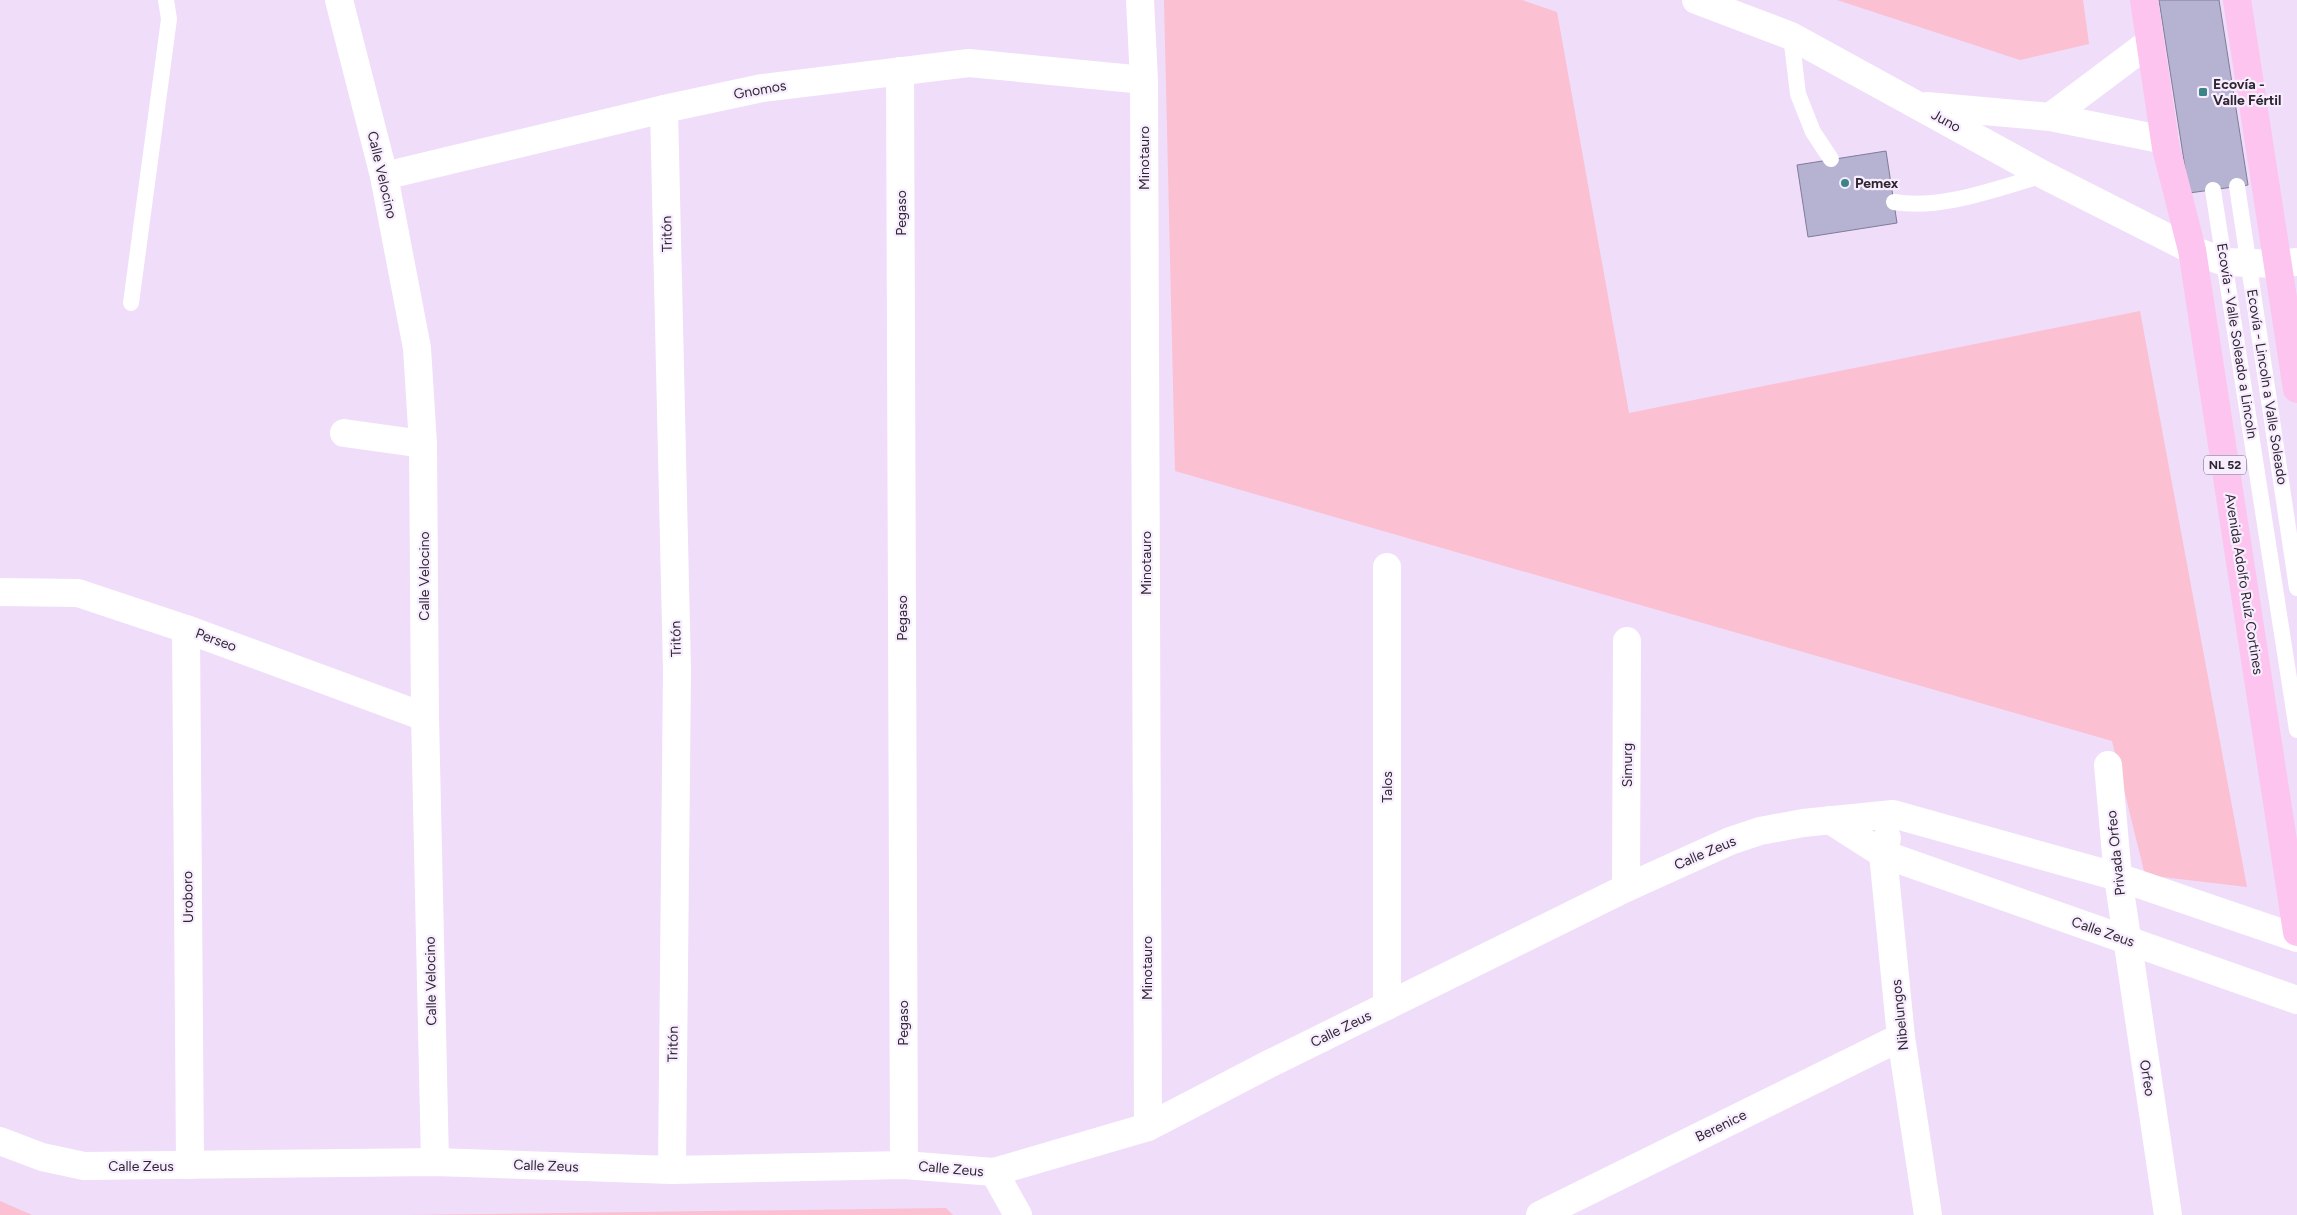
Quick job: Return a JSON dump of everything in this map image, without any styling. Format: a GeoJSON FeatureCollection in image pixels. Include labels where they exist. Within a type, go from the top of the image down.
{"type":"FeatureCollection","features":[{"type":"Feature","properties":{"kind":"main road","name":"Avenida Adolfo Ruíz Cortines"},"geometry":{"type":"LineString","coordinates":[[2144,0],[2165,140],[2192,250],[2297,932]]}},
{"type":"Feature","properties":{"kind":"main road"},"geometry":{"type":"LineString","coordinates":[[2237,0],[2287,263],[2297,388]]}},
{"type":"Feature","properties":{"kind":"street","name":"Calle Velocino"},"geometry":{"type":"LineString","coordinates":[[339,0],[384,176],[417,348],[423,444],[425,717],[435,1162]]}},
{"type":"Feature","properties":{"kind":"street","name":"Minotauro"},"geometry":{"type":"LineString","coordinates":[[1140,0],[1144,80],[1148,1127]]}},
{"type":"Feature","properties":{"kind":"street","name":"Juno"},"geometry":{"type":"LineString","coordinates":[[1696,0],[1792,36],[2044,174],[2192,250],[2237,262],[2287,263]]}},
{"type":"Feature","properties":{"kind":"street"},"geometry":{"type":"LineString","coordinates":[[2050,117],[2150,42]]}},
{"type":"Feature","properties":{"kind":"street","name":"Gnomos"},"geometry":{"type":"LineString","coordinates":[[384,176],[664,109],[762,88],[969,63],[1144,80]]}},
{"type":"Feature","properties":{"kind":"street","name":"Pegaso"},"geometry":{"type":"LineString","coordinates":[[900,71],[904,1165]]}},
{"type":"Feature","properties":{"kind":"street"},"geometry":{"type":"LineString","coordinates":[[1916,104],[2050,117],[2165,140]]}},
{"type":"Feature","properties":{"kind":"street","name":"Tritón"},"geometry":{"type":"LineString","coordinates":[[664,109],[677,670],[672,1170]]}},
{"type":"Feature","properties":{"kind":"street"},"geometry":{"type":"LineString","coordinates":[[344,433],[423,444]]}},
{"type":"Feature","properties":{"kind":"street","name":"Talos"},"geometry":{"type":"LineString","coordinates":[[1387,567],[1387,1006]]}},
{"type":"Feature","properties":{"kind":"street","name":"Perseo"},"geometry":{"type":"LineString","coordinates":[[0,592],[78,593],[186,629],[425,717]]}},
{"type":"Feature","properties":{"kind":"street","name":"Uroboro"},"geometry":{"type":"LineString","coordinates":[[186,629],[190,1166]]}},
{"type":"Feature","properties":{"kind":"street","name":"Simurg"},"geometry":{"type":"LineString","coordinates":[[1626,888],[1627,641]]}},
{"type":"Feature","properties":{"kind":"street","name":"Privada Orfeo"},"geometry":{"type":"LineString","coordinates":[[2108,765],[2118,877],[2127,940]]}},
{"type":"Feature","properties":{"kind":"street","name":"Calle Zeus"},"geometry":{"type":"LineString","coordinates":[[0,1141],[42,1157],[84,1166],[435,1162],[672,1170],[904,1165],[994,1172],[1148,1127],[1271,1063],[1626,888],[1730,840],[1760,831],[1830,820],[1892,814],[2118,877],[2297,938]]}},
{"type":"Feature","properties":{"kind":"street","name":"Nibelungos"},"geometry":{"type":"LineString","coordinates":[[1892,814],[1883,854],[1901,1037],[1928,1215]]}},
{"type":"Feature","properties":{"kind":"street","name":"Calle Zeus"},"geometry":{"type":"LineString","coordinates":[[1830,820],[1883,854],[2297,1000]]}},
{"type":"Feature","properties":{"kind":"street","name":"Orfeo"},"geometry":{"type":"LineString","coordinates":[[2127,940],[2168,1215]]}},
{"type":"Feature","properties":{"kind":"street","name":"Berenice"},"geometry":{"type":"LineString","coordinates":[[1540,1215],[1901,1037]]}},
{"type":"Feature","properties":{"kind":"street"},"geometry":{"type":"LineString","coordinates":[[994,1172],[1018,1215]]}},
{"type":"Feature","properties":{"kind":"lane"},"geometry":{"type":"LineString","coordinates":[[131,303],[169,19],[166,0]]}},
{"type":"Feature","properties":{"kind":"lane"},"geometry":{"type":"LineString","coordinates":[[1792,36],[1798,94],[1813,132],[1831,159]]}},
{"type":"Feature","properties":{"kind":"lane"},"geometry":{"type":"LineString","coordinates":[[1894,202],[1909,204],[1962,197],[2044,174]]}},
{"type":"Feature","properties":{"kind":"lane","name":"Ecovía - Lincoln a Valle Soleado"},"geometry":{"type":"LineString","coordinates":[[2237,186],[2237,262],[2297,588]]}},
{"type":"Feature","properties":{"kind":"lane","name":"Ecovía - Valle Soleado a Lincoln"},"geometry":{"type":"LineString","coordinates":[[2213,190],[2237,262],[2297,730]]}},
{"type":"Feature","properties":{"kind":"shaded area"},"geometry":{"type":"Polygon","coordinates":[[[1164,0],[1522,0],[1557,12],[1629,413],[2140,311],[2247,887],[2145,875],[2112,741],[1175,471],[1164,0]]]}},
{"type":"Feature","properties":{"kind":"shaded area"},"geometry":{"type":"Polygon","coordinates":[[[1837,0],[2083,0],[2089,44],[2020,60],[1837,0]]]}},
{"type":"Feature","properties":{"kind":"shaded area"},"geometry":{"type":"Polygon","coordinates":[[[0,1201],[32,1215],[0,1215],[0,1201]]]}},
{"type":"Feature","properties":{"kind":"shaded area"},"geometry":{"type":"Polygon","coordinates":[[[946,1208],[953,1215],[408,1215],[946,1208]]]}},
{"type":"Feature","properties":{"kind":"building","name":"Ecovía - Valle Fértil"},"geometry":{"type":"Polygon","coordinates":[[[2159,0],[2219,0],[2248,185],[2189,193],[2159,0]]]}},
{"type":"Feature","properties":{"kind":"building","name":"Pemex"},"geometry":{"type":"Polygon","coordinates":[[[1886,151],[1897,223],[1808,237],[1797,165],[1886,151]]]}},
{"type":"Feature","properties":{"kind":"place","name":"Ecovía - Valle Fértil"},"geometry":{"type":"Point","coordinates":[2203,92]}},
{"type":"Feature","properties":{"kind":"place","name":"Pemex"},"geometry":{"type":"Point","coordinates":[1845,183]}}]}
